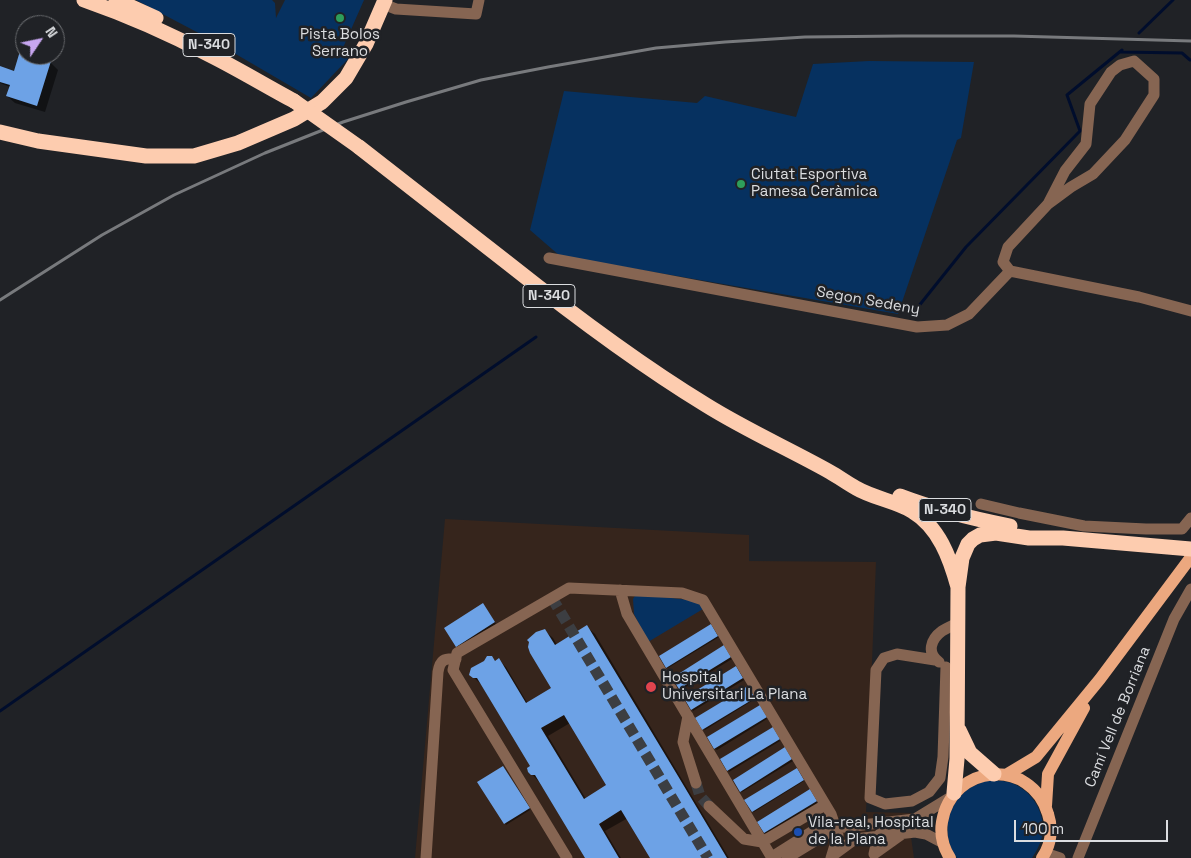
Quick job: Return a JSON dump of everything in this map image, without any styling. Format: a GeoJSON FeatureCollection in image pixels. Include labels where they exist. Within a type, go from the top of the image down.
{"type":"FeatureCollection","features":[{"type":"Feature","properties":{"kind":"highway","name":"N-340"},"geometry":{"type":"LineString","coordinates":[[84,0],[114,10],[202,51],[294,101]]}},
{"type":"Feature","properties":{"kind":"highway","name":"N-340"},"geometry":{"type":"LineString","coordinates":[[116,0],[165,22],[214,48],[264,79],[359,147],[566,309],[645,366],[706,406],[830,472],[914,501],[992,523],[1063,538],[1191,549]]}},
{"type":"Feature","properties":{"kind":"highway"},"geometry":{"type":"LineString","coordinates":[[0,132],[38,141],[146,156],[194,156],[238,143],[294,119],[322,102],[346,78],[366,44],[384,2]]}},
{"type":"Feature","properties":{"kind":"highway"},"geometry":{"type":"LineString","coordinates":[[830,472],[857,489],[912,511],[923,520],[934,531],[944,546],[958,587]]}},
{"type":"Feature","properties":{"kind":"highway"},"geometry":{"type":"LineString","coordinates":[[952,795],[957,759],[957,724],[951,671],[958,623],[958,587],[962,558],[968,544],[980,535],[996,533],[1030,538],[1063,538]]}},
{"type":"Feature","properties":{"kind":"highway"},"geometry":{"type":"LineString","coordinates":[[957,724],[970,753],[1000,774]]}},
{"type":"Feature","properties":{"kind":"main road"},"geometry":{"type":"LineString","coordinates":[[946,853],[941,827],[944,812],[952,795],[965,783],[979,776],[1000,774],[1036,757],[1100,679],[1191,557]]}},
{"type":"Feature","properties":{"kind":"main road"},"geometry":{"type":"LineString","coordinates":[[1044,856],[1050,838],[1050,822],[1046,806],[1048,774],[1100,679]]}},
{"type":"Feature","properties":{"kind":"main road"},"geometry":{"type":"LineString","coordinates":[[1000,774],[1022,781],[1036,792],[1046,806]]}},
{"type":"Feature","properties":{"kind":"street"},"geometry":{"type":"LineString","coordinates":[[384,2],[396,9],[476,14],[478,0]]}},
{"type":"Feature","properties":{"kind":"street"},"geometry":{"type":"LineString","coordinates":[[1048,204],[1065,171],[1086,144],[1090,104],[1111,72],[1120,65],[1134,61],[1154,79],[1154,95],[1124,140],[1092,174],[1048,204],[1008,247],[1003,262],[1010,271],[1139,297],[1191,311]]}},
{"type":"Feature","properties":{"kind":"street","name":"Segon Sedeny"},"geometry":{"type":"LineString","coordinates":[[549,258],[917,327],[947,325],[969,314],[1010,271]]}},
{"type":"Feature","properties":{"kind":"street"},"geometry":{"type":"LineString","coordinates":[[981,504],[1084,526],[1182,529],[1191,518]]}},
{"type":"Feature","properties":{"kind":"street"},"geometry":{"type":"LineString","coordinates":[[567,858],[454,670],[457,652],[569,588],[682,593],[703,600],[825,805],[838,835],[831,857]]}},
{"type":"Feature","properties":{"kind":"street","name":"Camí Vell de Borriana"},"geometry":{"type":"LineString","coordinates":[[1078,858],[1174,620],[1191,589]]}},
{"type":"Feature","properties":{"kind":"street"},"geometry":{"type":"LineString","coordinates":[[620,590],[627,614],[772,857],[834,824],[915,819]]}},
{"type":"Feature","properties":{"kind":"street"},"geometry":{"type":"LineString","coordinates":[[935,660],[897,654],[884,658],[876,670],[870,798],[885,804],[912,801],[929,792],[940,778],[951,671],[935,660],[931,654],[931,647],[934,638],[943,630],[958,623]]}},
{"type":"Feature","properties":{"kind":"street"},"geometry":{"type":"LineString","coordinates":[[426,858],[438,672],[443,661],[456,659]]}},
{"type":"Feature","properties":{"kind":"street"},"geometry":{"type":"LineString","coordinates":[[688,716],[683,742],[696,783]]}},
{"type":"Feature","properties":{"kind":"street"},"geometry":{"type":"LineString","coordinates":[[873,856],[878,836],[886,829],[915,819],[952,795]]}},
{"type":"Feature","properties":{"kind":"street"},"geometry":{"type":"LineString","coordinates":[[709,806],[744,839],[762,842],[825,805]]}},
{"type":"Feature","properties":{"kind":"street"},"geometry":{"type":"LineString","coordinates":[[787,858],[834,824]]}},
{"type":"Feature","properties":{"kind":"street"},"geometry":{"type":"LineString","coordinates":[[831,857],[855,839],[915,832],[926,834],[946,853]]}},
{"type":"Feature","properties":{"kind":"street"},"geometry":{"type":"LineString","coordinates":[[873,856],[903,833]]}},
{"type":"Feature","properties":{"kind":"street"},"geometry":{"type":"LineString","coordinates":[[1044,856],[1060,858]]}},
{"type":"Feature","properties":{"kind":"shaded area"},"geometry":{"type":"Polygon","coordinates":[[[136,0],[272,0],[275,3],[276,18],[285,0],[364,0],[342,50],[348,59],[311,98],[210,39],[136,0]]]}},
{"type":"Feature","properties":{"kind":"shaded area","name":"Ciutat Esportiva Pamesa Ceràmica"},"geometry":{"type":"Polygon","coordinates":[[[869,61],[974,62],[961,138],[957,140],[898,314],[560,256],[530,230],[564,91],[697,103],[705,96],[796,117],[813,64],[869,61]]]}},
{"type":"Feature","properties":{"kind":"shaded area","name":"Hospital Universitari La Plana"},"geometry":{"type":"Polygon","coordinates":[[[445,519],[749,535],[749,561],[876,562],[866,812],[911,813],[911,837],[914,858],[415,858],[445,519]]]}},
{"type":"Feature","properties":{"kind":"shaded area"},"geometry":{"type":"Polygon","coordinates":[[[636,594],[698,601],[703,609],[648,642],[634,614],[633,599],[636,594]]]}},
{"type":"Feature","properties":{"kind":"shaded area"},"geometry":{"type":"Polygon","coordinates":[[[985,781],[1002,781],[1016,785],[1024,790],[1036,803],[1040,811],[1043,828],[1040,843],[1032,858],[957,858],[952,850],[949,841],[948,822],[954,804],[967,790],[985,781]]]}},
{"type":"Feature","properties":{"kind":"building"},"geometry":{"type":"Polygon","coordinates":[[[16,65],[50,65],[37,106],[6,96],[10,85],[0,82],[0,66],[14,71],[16,65]]]}},
{"type":"Feature","properties":{"kind":"building"},"geometry":{"type":"Polygon","coordinates":[[[483,603],[495,622],[456,647],[444,628],[483,603]]]}},
{"type":"Feature","properties":{"kind":"building"},"geometry":{"type":"Polygon","coordinates":[[[711,624],[718,636],[666,668],[659,656],[711,624]]]}},
{"type":"Feature","properties":{"kind":"building"},"geometry":{"type":"Polygon","coordinates":[[[587,625],[727,858],[650,858],[621,810],[599,824],[619,858],[585,858],[535,775],[531,775],[528,772],[527,768],[530,766],[477,678],[469,675],[471,668],[484,661],[487,656],[492,656],[495,661],[499,658],[526,703],[551,688],[530,653],[527,640],[536,632],[545,629],[555,645],[587,625]],[[564,715],[541,728],[584,799],[606,785],[564,715]]]}},
{"type":"Feature","properties":{"kind":"building"},"geometry":{"type":"Polygon","coordinates":[[[724,645],[731,657],[679,689],[672,678],[724,645]]]}},
{"type":"Feature","properties":{"kind":"building"},"geometry":{"type":"Polygon","coordinates":[[[736,666],[743,678],[691,710],[684,698],[736,666]]]}},
{"type":"Feature","properties":{"kind":"building"},"geometry":{"type":"Polygon","coordinates":[[[748,686],[755,698],[702,730],[695,718],[748,686]]]}},
{"type":"Feature","properties":{"kind":"building"},"geometry":{"type":"Polygon","coordinates":[[[760,705],[767,717],[714,749],[707,737],[760,705]]]}},
{"type":"Feature","properties":{"kind":"building"},"geometry":{"type":"Polygon","coordinates":[[[773,727],[780,739],[727,771],[720,759],[773,727]]]}},
{"type":"Feature","properties":{"kind":"building"},"geometry":{"type":"Polygon","coordinates":[[[785,747],[792,759],[740,792],[733,780],[785,747]]]}},
{"type":"Feature","properties":{"kind":"building"},"geometry":{"type":"Polygon","coordinates":[[[503,766],[530,808],[504,824],[477,782],[503,766]]]}},
{"type":"Feature","properties":{"kind":"building"},"geometry":{"type":"Polygon","coordinates":[[[797,768],[804,780],[752,812],[744,800],[797,768]]]}},
{"type":"Feature","properties":{"kind":"building"},"geometry":{"type":"Polygon","coordinates":[[[810,789],[817,801],[764,833],[757,822],[810,789]]]}},
{"type":"Feature","properties":{"kind":"waterway"},"geometry":{"type":"LineString","coordinates":[[1139,33],[1173,0]]}},
{"type":"Feature","properties":{"kind":"waterway"},"geometry":{"type":"LineString","coordinates":[[914,312],[966,247],[1080,131],[1067,95],[1122,50]]}},
{"type":"Feature","properties":{"kind":"waterway"},"geometry":{"type":"LineString","coordinates":[[1121,52],[1182,53],[1190,60]]}},
{"type":"Feature","properties":{"kind":"waterway"},"geometry":{"type":"LineString","coordinates":[[0,711],[536,337]]}},
{"type":"Feature","properties":{"kind":"tunnel"},"geometry":{"type":"LineString","coordinates":[[552,598],[708,858]]}},
{"type":"Feature","properties":{"kind":"tunnel"},"geometry":{"type":"LineString","coordinates":[[696,783],[700,796],[709,806]]}},
{"type":"Feature","properties":{"kind":"railway"},"geometry":{"type":"LineString","coordinates":[[0,300],[102,235],[174,195],[265,153],[343,122],[481,80],[656,48],[805,37],[1014,36],[1191,41]]}},
{"type":"Feature","properties":{"kind":"place","name":"Pista Bolos Serrano"},"geometry":{"type":"Point","coordinates":[340,18]}},
{"type":"Feature","properties":{"kind":"place","name":"Ciutat Esportiva Pamesa Ceràmica"},"geometry":{"type":"Point","coordinates":[741,184]}},
{"type":"Feature","properties":{"kind":"place","name":"Hospital Universitari La Plana"},"geometry":{"type":"Point","coordinates":[651,687]}},
{"type":"Feature","properties":{"kind":"place","name":"Vila-real, Hospital de la Plana"},"geometry":{"type":"Point","coordinates":[798,832]}}]}
